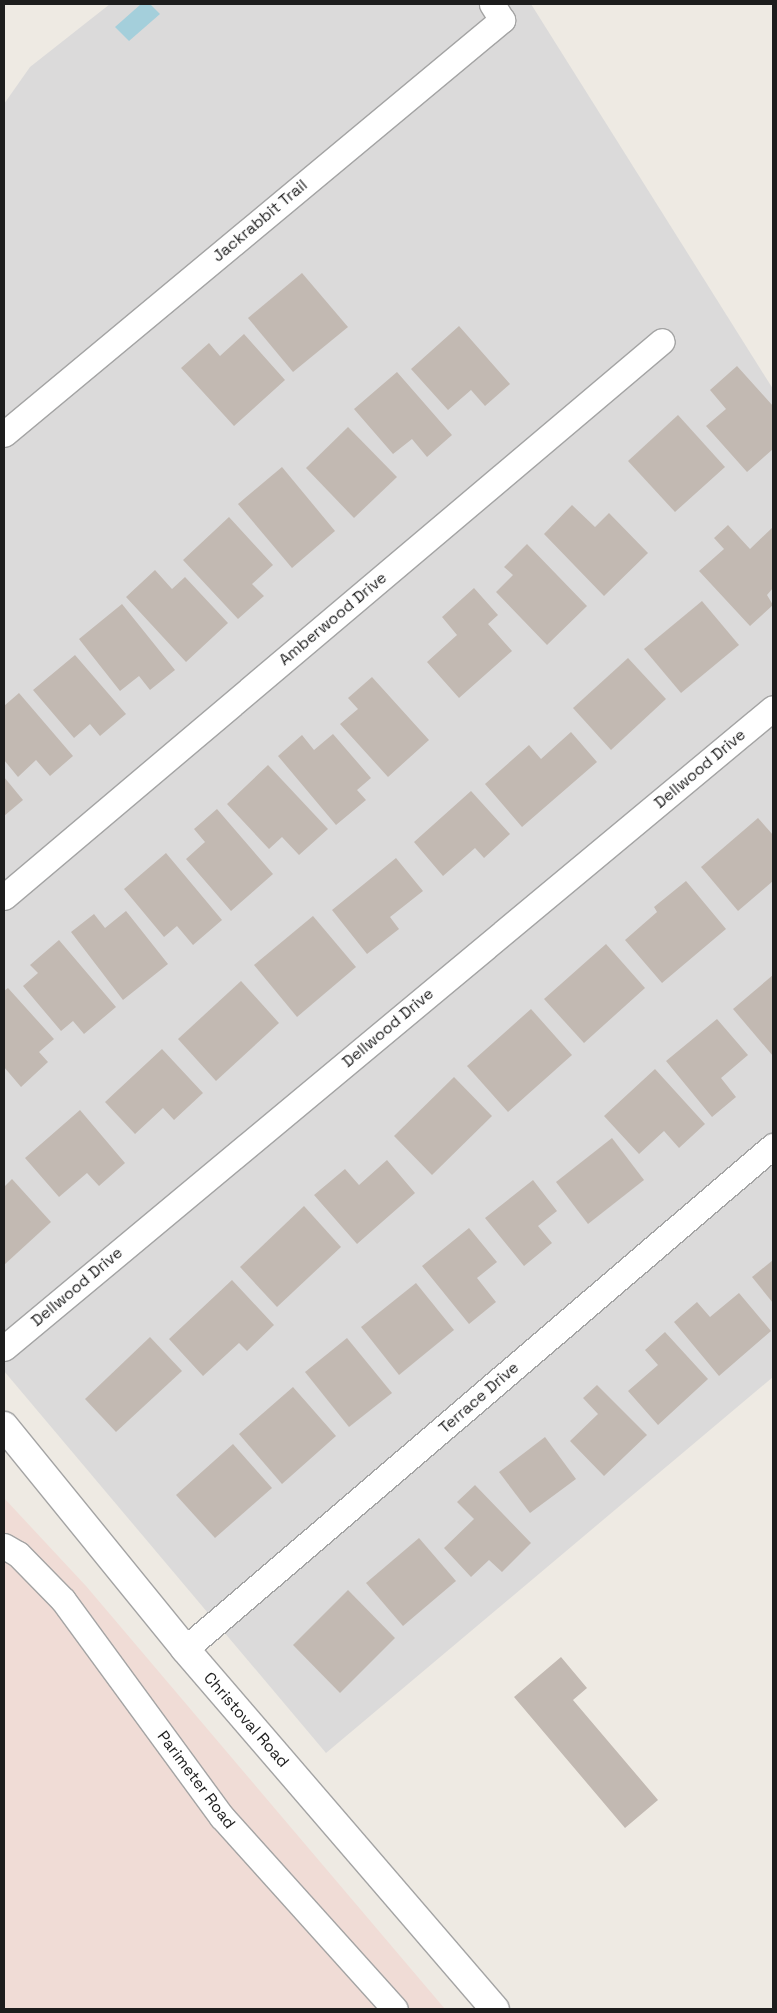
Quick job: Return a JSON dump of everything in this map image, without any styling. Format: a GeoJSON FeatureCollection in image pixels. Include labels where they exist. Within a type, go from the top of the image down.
{"type":"FeatureCollection","features":[{"type":"Feature","properties":{"kind":"street","name":"Jackrabbit Trail"},"geometry":{"type":"LineString","coordinates":[[4,434],[502,20],[492,4]]}},
{"type":"Feature","properties":{"kind":"street","name":"Amberwood Drive"},"geometry":{"type":"LineString","coordinates":[[4,898],[662,341]]}},
{"type":"Feature","properties":{"kind":"street","name":"Dellwood Drive"},"geometry":{"type":"LineString","coordinates":[[4,1348],[773,708]]}},
{"type":"Feature","properties":{"kind":"street","name":"Terrace Drive"},"geometry":{"type":"LineString","coordinates":[[185,1649],[773,1146]]}},
{"type":"Feature","properties":{"kind":"street","name":"Christoval Road"},"geometry":{"type":"LineString","coordinates":[[4,1426],[185,1649],[495,2009]]}},
{"type":"Feature","properties":{"kind":"street","name":"Parimeter Road"},"geometry":{"type":"LineString","coordinates":[[4,1546],[18,1554],[63,1600],[222,1817],[395,2009]]}},
{"type":"Feature","properties":{"kind":"shaded area"},"geometry":{"type":"Polygon","coordinates":[[[110,4],[531,4],[773,389],[773,1377],[326,1753],[4,1371],[4,104],[30,67],[110,4]]]}},
{"type":"Feature","properties":{"kind":"shaded area"},"geometry":{"type":"Polygon","coordinates":[[[4,1498],[86,1586],[445,2009],[4,2009],[4,1498]]]}},
{"type":"Feature","properties":{"kind":"water"},"geometry":{"type":"Polygon","coordinates":[[[141,4],[150,4],[160,14],[129,41],[115,27],[141,4]]]}},
{"type":"Feature","properties":{"kind":"building"},"geometry":{"type":"Polygon","coordinates":[[[302,273],[348,327],[293,372],[248,318],[302,273]]]}},
{"type":"Feature","properties":{"kind":"building"},"geometry":{"type":"Polygon","coordinates":[[[459,326],[510,384],[485,406],[471,390],[448,410],[411,369],[459,326]]]}},
{"type":"Feature","properties":{"kind":"building"},"geometry":{"type":"Polygon","coordinates":[[[244,334],[285,380],[234,426],[181,368],[209,343],[220,356],[244,334]]]}},
{"type":"Feature","properties":{"kind":"building"},"geometry":{"type":"Polygon","coordinates":[[[737,366],[773,406],[773,449],[747,472],[706,426],[726,409],[710,390],[737,366]]]}},
{"type":"Feature","properties":{"kind":"building"},"geometry":{"type":"Polygon","coordinates":[[[397,372],[452,435],[427,457],[412,439],[393,454],[354,409],[397,372]]]}},
{"type":"Feature","properties":{"kind":"building"},"geometry":{"type":"Polygon","coordinates":[[[678,415],[725,467],[675,512],[628,461],[678,415]]]}},
{"type":"Feature","properties":{"kind":"building"},"geometry":{"type":"Polygon","coordinates":[[[348,427],[397,477],[354,518],[306,468],[348,427]]]}},
{"type":"Feature","properties":{"kind":"building"},"geometry":{"type":"Polygon","coordinates":[[[282,467],[335,531],[292,568],[238,504],[282,467]]]}},
{"type":"Feature","properties":{"kind":"building"},"geometry":{"type":"Polygon","coordinates":[[[572,505],[595,527],[609,513],[648,553],[604,596],[544,534],[572,505]]]}},
{"type":"Feature","properties":{"kind":"building"},"geometry":{"type":"Polygon","coordinates":[[[229,517],[273,565],[252,584],[264,596],[238,619],[183,560],[229,517]]]}},
{"type":"Feature","properties":{"kind":"building"},"geometry":{"type":"Polygon","coordinates":[[[728,525],[750,549],[773,527],[773,588],[767,595],[773,605],[750,626],[699,571],[724,549],[714,538],[728,525]]]}},
{"type":"Feature","properties":{"kind":"building"},"geometry":{"type":"Polygon","coordinates":[[[527,544],[587,606],[547,645],[496,592],[513,575],[504,567],[527,544]]]}},
{"type":"Feature","properties":{"kind":"building"},"geometry":{"type":"Polygon","coordinates":[[[155,570],[172,589],[185,577],[228,623],[186,662],[126,597],[155,570]]]}},
{"type":"Feature","properties":{"kind":"building"},"geometry":{"type":"Polygon","coordinates":[[[474,588],[498,615],[488,624],[512,651],[459,698],[427,662],[457,635],[442,617],[474,588]]]}},
{"type":"Feature","properties":{"kind":"building"},"geometry":{"type":"Polygon","coordinates":[[[702,601],[739,645],[681,693],[644,649],[702,601]]]}},
{"type":"Feature","properties":{"kind":"building"},"geometry":{"type":"Polygon","coordinates":[[[122,604],[175,670],[150,690],[139,676],[120,691],[79,639],[122,604]]]}},
{"type":"Feature","properties":{"kind":"building"},"geometry":{"type":"Polygon","coordinates":[[[75,655],[126,714],[100,736],[90,724],[74,738],[33,690],[75,655]]]}},
{"type":"Feature","properties":{"kind":"building"},"geometry":{"type":"Polygon","coordinates":[[[628,658],[666,699],[611,750],[573,708],[628,658]]]}},
{"type":"Feature","properties":{"kind":"building"},"geometry":{"type":"Polygon","coordinates":[[[372,677],[429,740],[388,777],[340,724],[358,709],[348,698],[372,677]]]}},
{"type":"Feature","properties":{"kind":"building"},"geometry":{"type":"Polygon","coordinates":[[[19,693],[73,756],[50,776],[36,760],[18,777],[4,760],[4,706],[19,693]]]}},
{"type":"Feature","properties":{"kind":"building"},"geometry":{"type":"Polygon","coordinates":[[[571,732],[597,762],[522,827],[485,784],[529,745],[541,759],[571,732]]]}},
{"type":"Feature","properties":{"kind":"building"},"geometry":{"type":"Polygon","coordinates":[[[333,734],[371,778],[357,790],[366,800],[336,825],[278,756],[302,735],[314,750],[333,734]]]}},
{"type":"Feature","properties":{"kind":"building"},"geometry":{"type":"Polygon","coordinates":[[[268,765],[328,829],[299,855],[282,837],[269,849],[227,804],[268,765]]]}},
{"type":"Feature","properties":{"kind":"building"},"geometry":{"type":"Polygon","coordinates":[[[4,777],[23,800],[4,816],[4,777]]]}},
{"type":"Feature","properties":{"kind":"building"},"geometry":{"type":"Polygon","coordinates":[[[471,791],[510,834],[484,858],[475,848],[443,876],[414,842],[471,791]]]}},
{"type":"Feature","properties":{"kind":"building"},"geometry":{"type":"Polygon","coordinates":[[[217,809],[273,874],[231,911],[186,859],[205,842],[194,829],[217,809]]]}},
{"type":"Feature","properties":{"kind":"building"},"geometry":{"type":"Polygon","coordinates":[[[758,818],[773,835],[773,881],[738,911],[701,867],[758,818]]]}},
{"type":"Feature","properties":{"kind":"building"},"geometry":{"type":"Polygon","coordinates":[[[166,853],[222,920],[193,945],[177,926],[164,937],[124,889],[166,853]]]}},
{"type":"Feature","properties":{"kind":"building"},"geometry":{"type":"Polygon","coordinates":[[[396,858],[423,891],[390,917],[399,929],[367,954],[332,910],[396,858]]]}},
{"type":"Feature","properties":{"kind":"building"},"geometry":{"type":"Polygon","coordinates":[[[686,881],[726,929],[662,983],[625,940],[657,912],[654,907],[686,881]]]}},
{"type":"Feature","properties":{"kind":"building"},"geometry":{"type":"Polygon","coordinates":[[[126,911],[168,964],[123,1000],[71,932],[94,914],[105,928],[126,911]]]}},
{"type":"Feature","properties":{"kind":"building"},"geometry":{"type":"Polygon","coordinates":[[[313,916],[356,967],[297,1017],[254,965],[313,916]]]}},
{"type":"Feature","properties":{"kind":"building"},"geometry":{"type":"Polygon","coordinates":[[[59,940],[116,1007],[84,1034],[73,1021],[61,1031],[23,986],[38,973],[30,965],[59,940]]]}},
{"type":"Feature","properties":{"kind":"building"},"geometry":{"type":"Polygon","coordinates":[[[606,944],[645,988],[584,1043],[544,999],[606,944]]]}},
{"type":"Feature","properties":{"kind":"building"},"geometry":{"type":"Polygon","coordinates":[[[773,975],[773,1056],[733,1009],[773,975]]]}},
{"type":"Feature","properties":{"kind":"building"},"geometry":{"type":"Polygon","coordinates":[[[241,981],[279,1023],[216,1081],[178,1039],[241,981]]]}},
{"type":"Feature","properties":{"kind":"building"},"geometry":{"type":"Polygon","coordinates":[[[8,988],[54,1039],[39,1052],[48,1062],[21,1087],[4,1067],[4,991],[8,988]]]}},
{"type":"Feature","properties":{"kind":"building"},"geometry":{"type":"Polygon","coordinates":[[[531,1009],[572,1055],[508,1112],[467,1066],[531,1009]]]}},
{"type":"Feature","properties":{"kind":"building"},"geometry":{"type":"Polygon","coordinates":[[[717,1019],[748,1055],[721,1078],[736,1097],[712,1117],[666,1061],[717,1019]]]}},
{"type":"Feature","properties":{"kind":"building"},"geometry":{"type":"Polygon","coordinates":[[[162,1049],[203,1093],[174,1120],[163,1108],[135,1134],[105,1102],[162,1049]]]}},
{"type":"Feature","properties":{"kind":"building"},"geometry":{"type":"Polygon","coordinates":[[[655,1069],[705,1124],[679,1148],[664,1131],[639,1154],[604,1116],[655,1069]]]}},
{"type":"Feature","properties":{"kind":"building"},"geometry":{"type":"Polygon","coordinates":[[[454,1077],[492,1116],[432,1175],[394,1136],[454,1077]]]}},
{"type":"Feature","properties":{"kind":"building"},"geometry":{"type":"Polygon","coordinates":[[[80,1110],[125,1163],[99,1186],[87,1173],[59,1197],[25,1158],[80,1110]]]}},
{"type":"Feature","properties":{"kind":"building"},"geometry":{"type":"Polygon","coordinates":[[[612,1138],[644,1180],[588,1224],[556,1182],[612,1138]]]}},
{"type":"Feature","properties":{"kind":"building"},"geometry":{"type":"Polygon","coordinates":[[[387,1160],[415,1193],[357,1244],[314,1195],[345,1169],[359,1185],[387,1160]]]}},
{"type":"Feature","properties":{"kind":"building"},"geometry":{"type":"Polygon","coordinates":[[[12,1179],[51,1222],[4,1265],[4,1187],[12,1179]]]}},
{"type":"Feature","properties":{"kind":"building"},"geometry":{"type":"Polygon","coordinates":[[[533,1180],[557,1211],[538,1226],[552,1243],[524,1266],[485,1218],[533,1180]]]}},
{"type":"Feature","properties":{"kind":"building"},"geometry":{"type":"Polygon","coordinates":[[[304,1206],[341,1247],[277,1307],[240,1267],[304,1206]]]}},
{"type":"Feature","properties":{"kind":"building"},"geometry":{"type":"Polygon","coordinates":[[[469,1228],[497,1262],[477,1278],[496,1302],[469,1324],[422,1266],[469,1228]]]}},
{"type":"Feature","properties":{"kind":"building"},"geometry":{"type":"Polygon","coordinates":[[[773,1260],[773,1303],[752,1277],[773,1260]]]}},
{"type":"Feature","properties":{"kind":"building"},"geometry":{"type":"Polygon","coordinates":[[[232,1280],[274,1325],[247,1351],[239,1343],[203,1376],[169,1339],[232,1280]]]}},
{"type":"Feature","properties":{"kind":"building"},"geometry":{"type":"Polygon","coordinates":[[[416,1283],[454,1330],[399,1375],[361,1327],[416,1283]]]}},
{"type":"Feature","properties":{"kind":"building"},"geometry":{"type":"Polygon","coordinates":[[[739,1293],[771,1331],[719,1376],[674,1322],[697,1302],[710,1317],[739,1293]]]}},
{"type":"Feature","properties":{"kind":"building"},"geometry":{"type":"Polygon","coordinates":[[[665,1332],[708,1379],[658,1425],[628,1391],[658,1365],[645,1350],[665,1332]]]}},
{"type":"Feature","properties":{"kind":"building"},"geometry":{"type":"Polygon","coordinates":[[[150,1337],[182,1371],[116,1432],[85,1399],[150,1337]]]}},
{"type":"Feature","properties":{"kind":"building"},"geometry":{"type":"Polygon","coordinates":[[[347,1338],[392,1393],[349,1427],[305,1372],[347,1338]]]}},
{"type":"Feature","properties":{"kind":"building"},"geometry":{"type":"Polygon","coordinates":[[[597,1385],[647,1435],[604,1476],[570,1441],[598,1414],[583,1398],[597,1385]]]}},
{"type":"Feature","properties":{"kind":"building"},"geometry":{"type":"Polygon","coordinates":[[[293,1387],[336,1436],[282,1484],[239,1434],[293,1387]]]}},
{"type":"Feature","properties":{"kind":"building"},"geometry":{"type":"Polygon","coordinates":[[[545,1437],[576,1479],[530,1513],[499,1472],[545,1437]]]}},
{"type":"Feature","properties":{"kind":"building"},"geometry":{"type":"Polygon","coordinates":[[[233,1444],[272,1488],[215,1538],[176,1495],[233,1444]]]}},
{"type":"Feature","properties":{"kind":"building"},"geometry":{"type":"Polygon","coordinates":[[[475,1485],[531,1543],[502,1572],[489,1560],[471,1577],[444,1548],[474,1519],[457,1502],[475,1485]]]}},
{"type":"Feature","properties":{"kind":"building"},"geometry":{"type":"Polygon","coordinates":[[[419,1538],[456,1581],[403,1626],[366,1583],[419,1538]]]}},
{"type":"Feature","properties":{"kind":"building"},"geometry":{"type":"Polygon","coordinates":[[[348,1590],[395,1638],[340,1693],[293,1645],[348,1590]]]}},
{"type":"Feature","properties":{"kind":"building"},"geometry":{"type":"Polygon","coordinates":[[[561,1657],[587,1688],[573,1700],[658,1800],[625,1828],[514,1697],[561,1657]]]}}]}
